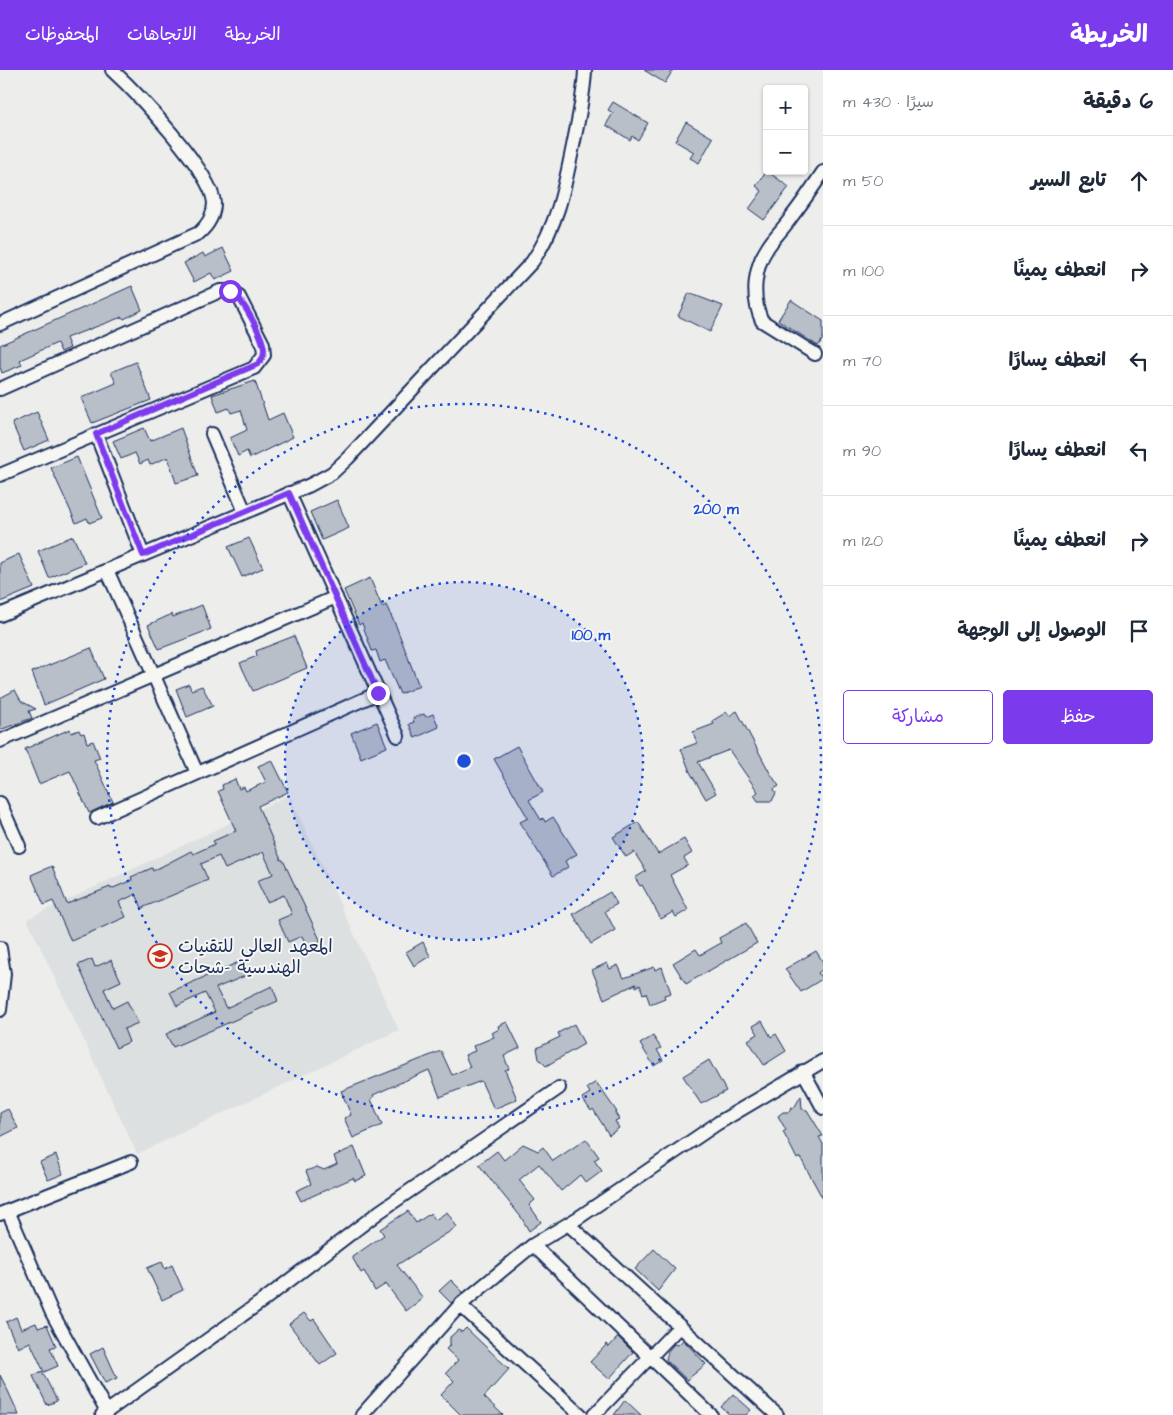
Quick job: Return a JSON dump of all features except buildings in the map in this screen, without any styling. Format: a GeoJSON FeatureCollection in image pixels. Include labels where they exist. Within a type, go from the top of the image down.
{"type":"FeatureCollection","features":[{"type":"Feature","properties":{"kind":"street"},"geometry":{"type":"LineString","coordinates":[[0,324],[199,232],[212,216],[214,202],[211,190],[195,166],[162,124],[112,70]]}},
{"type":"Feature","properties":{"kind":"street"},"geometry":{"type":"LineString","coordinates":[[0,615],[321,479],[348,458],[532,262],[544,245],[561,205],[584,93],[585,70]]}},
{"type":"Feature","properties":{"kind":"street"},"geometry":{"type":"LineString","coordinates":[[815,354],[762,321],[758,313],[756,281],[758,267],[768,246],[791,218],[823,172]]}},
{"type":"Feature","properties":{"kind":"street"},"geometry":{"type":"LineString","coordinates":[[0,390],[220,291],[230,291],[239,297],[263,344],[264,355],[258,364],[0,475]]}},
{"type":"Feature","properties":{"kind":"street"},"geometry":{"type":"LineString","coordinates":[[96,434],[143,555]]}},
{"type":"Feature","properties":{"kind":"street"},"geometry":{"type":"LineString","coordinates":[[212,434],[245,512]]}},
{"type":"Feature","properties":{"kind":"street"},"geometry":{"type":"LineString","coordinates":[[289,493],[398,736]]}},
{"type":"Feature","properties":{"kind":"street"},"geometry":{"type":"LineString","coordinates":[[107,570],[197,773]]}},
{"type":"Feature","properties":{"kind":"street"},"geometry":{"type":"LineString","coordinates":[[0,741],[152,674],[336,597]]}},
{"type":"Feature","properties":{"kind":"street"},"geometry":{"type":"LineString","coordinates":[[97,818],[378,693]]}},
{"type":"Feature","properties":{"kind":"street"},"geometry":{"type":"LineString","coordinates":[[0,803],[19,846]]}},
{"type":"Feature","properties":{"kind":"street"},"geometry":{"type":"LineString","coordinates":[[0,948],[4,974],[0,1010]]}},
{"type":"Feature","properties":{"kind":"street"},"geometry":{"type":"LineString","coordinates":[[362,1415],[460,1305],[532,1245],[568,1224],[718,1123],[803,1071],[823,1061]]}},
{"type":"Feature","properties":{"kind":"street"},"geometry":{"type":"LineString","coordinates":[[803,1071],[823,1108]]}},
{"type":"Feature","properties":{"kind":"street"},"geometry":{"type":"LineString","coordinates":[[131,1162],[4,1213],[52,1313],[104,1413],[265,1299],[379,1212],[559,1088]]}},
{"type":"Feature","properties":{"kind":"street"},"geometry":{"type":"LineString","coordinates":[[568,1224],[777,1415]]}},
{"type":"Feature","properties":{"kind":"street"},"geometry":{"type":"LineString","coordinates":[[532,1245],[711,1415]]}},
{"type":"Feature","properties":{"kind":"street"},"geometry":{"type":"LineString","coordinates":[[460,1305],[581,1415]]}},
{"type":"Feature","properties":{"kind":"street"},"geometry":{"type":"LineString","coordinates":[[594,1415],[680,1326]]}},
{"type":"Feature","properties":{"kind":"shaded area"},"geometry":{"type":"Polygon","coordinates":[[[289,795],[399,1030],[137,1154],[27,919],[289,795]]]}},
{"type":"Feature","properties":{"kind":"place","name":"المعهد العالي للتقنيات الهندسية -شحات"},"geometry":{"type":"Point","coordinates":[160,956]}},
{"type":"Feature","properties":{"kind":"route"},"geometry":{"type":"LineString","coordinates":[[230,291],[235,293],[242,301],[263,344],[264,355],[262,360],[254,368],[96,434],[143,555],[289,493],[378,693]]}}]}
